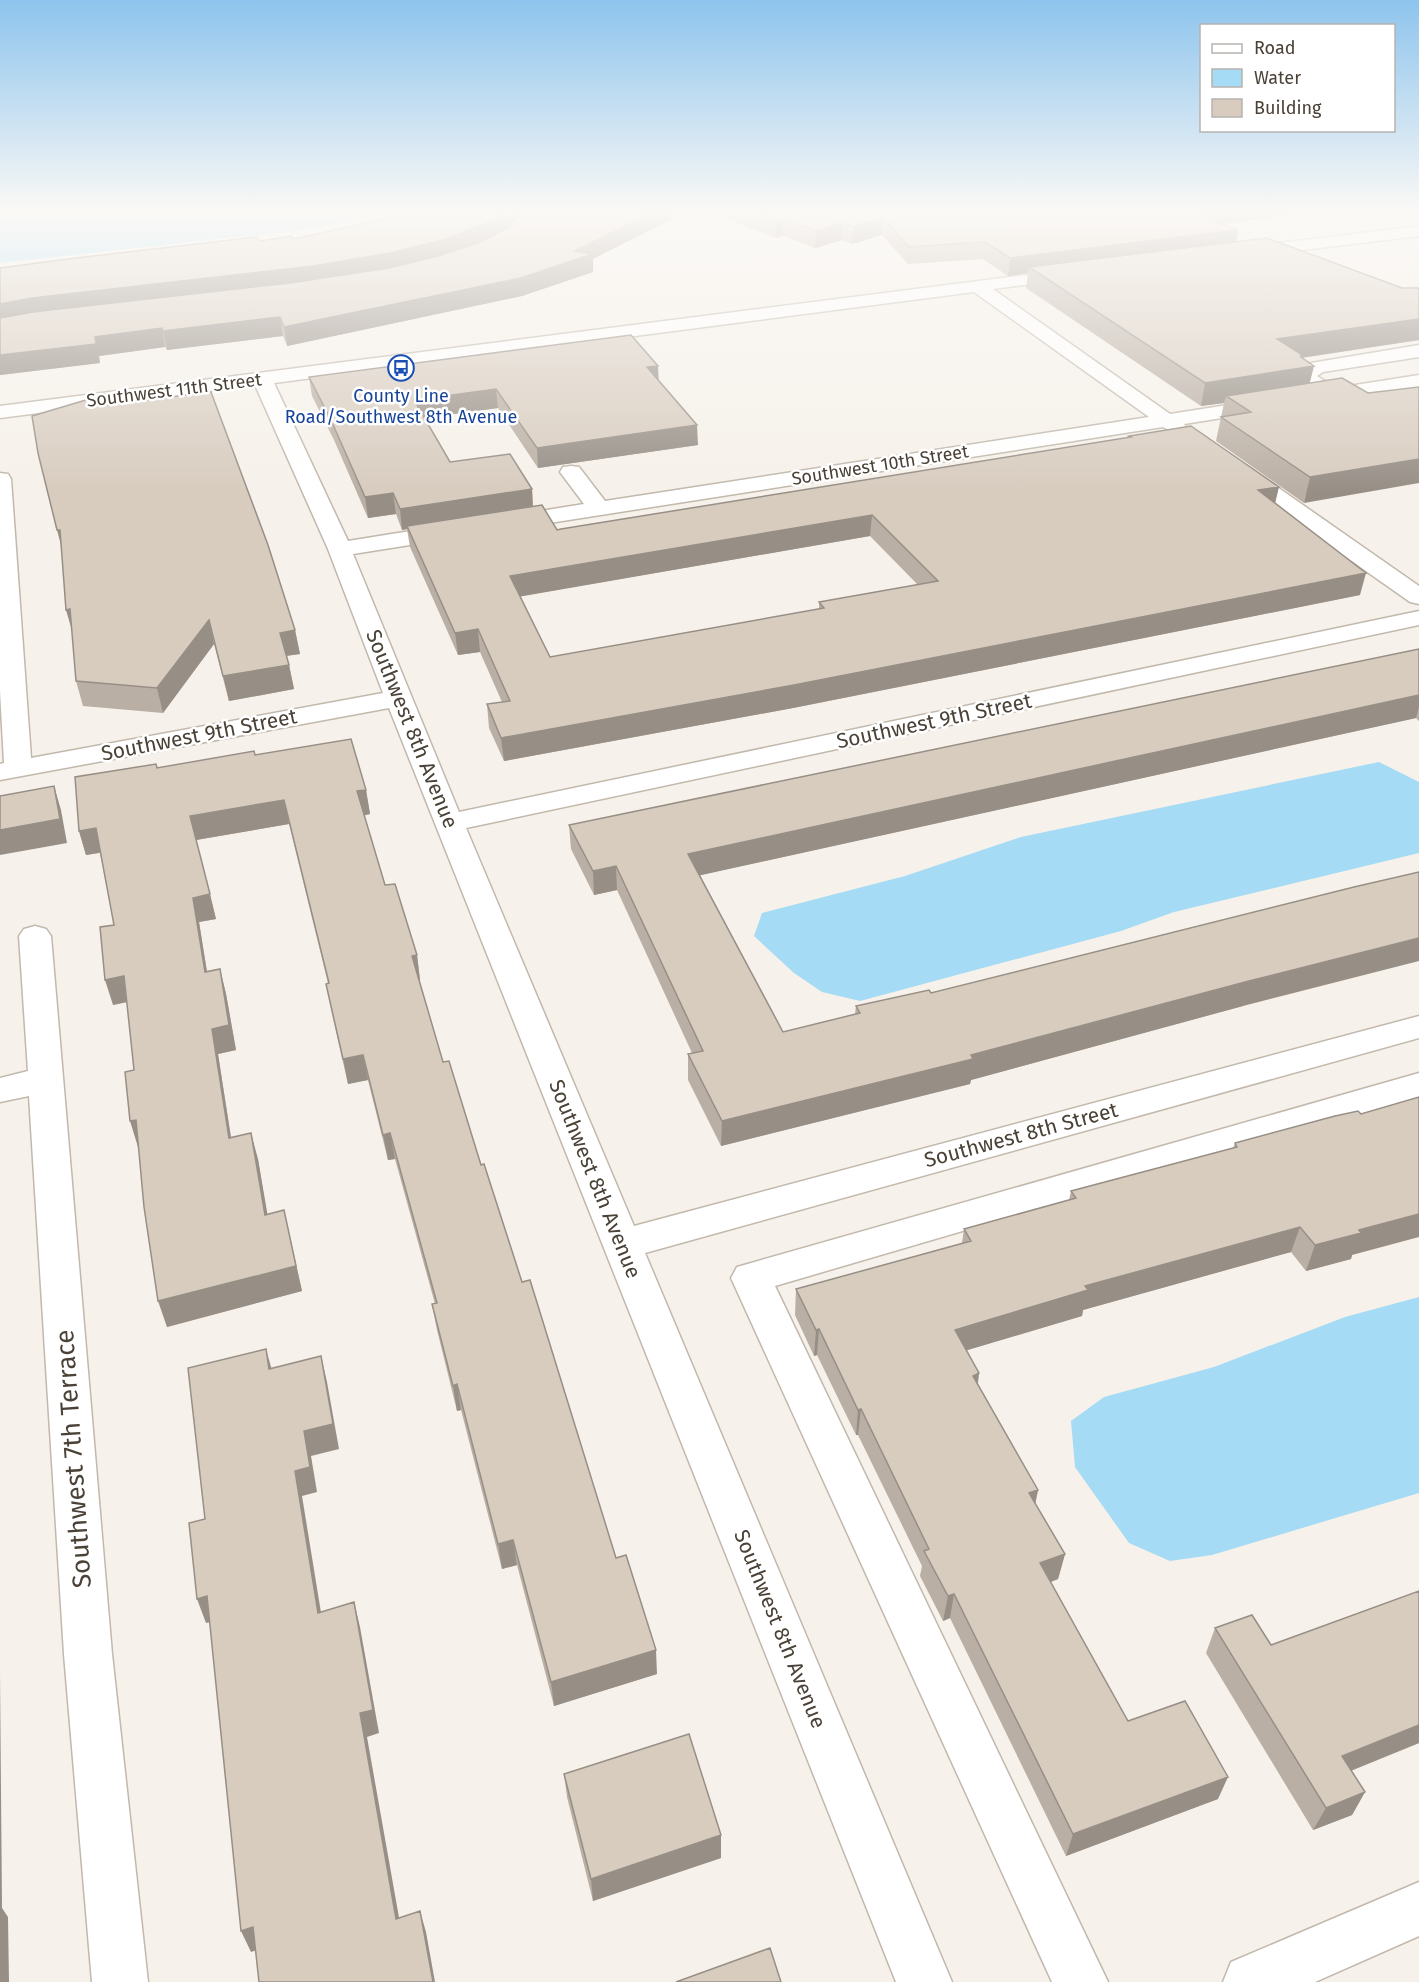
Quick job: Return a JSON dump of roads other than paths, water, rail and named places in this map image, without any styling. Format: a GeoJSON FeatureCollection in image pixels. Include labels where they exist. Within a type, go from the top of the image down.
{"type":"FeatureCollection","features":[{"type":"Feature","properties":{"kind":"street","name":"Southwest 11th Street"},"geometry":{"type":"LineString","coordinates":[[0,412],[818,306]]}},
{"type":"Feature","properties":{"kind":"street"},"geometry":{"type":"LineString","coordinates":[[1006,306],[1196,441]]}},
{"type":"Feature","properties":{"kind":"street"},"geometry":{"type":"LineString","coordinates":[[1333,395],[1307,378],[1309,372],[1318,367],[1419,351]]}},
{"type":"Feature","properties":{"kind":"street","name":"Southwest 8th Avenue"},"geometry":{"type":"LineString","coordinates":[[262,378],[340,549],[398,698],[924,1982]]}},
{"type":"Feature","properties":{"kind":"street","name":"Southwest 10th Street"},"geometry":{"type":"LineString","coordinates":[[340,549],[1419,381]]}},
{"type":"Feature","properties":{"kind":"street"},"geometry":{"type":"LineString","coordinates":[[1225,461],[1419,597]]}},
{"type":"Feature","properties":{"kind":"street"},"geometry":{"type":"LineString","coordinates":[[571,472],[599,508]]}},
{"type":"Feature","properties":{"kind":"street"},"geometry":{"type":"LineString","coordinates":[[0,479],[9,770]]}},
{"type":"Feature","properties":{"kind":"street","name":"Southwest 9th Street"},"geometry":{"type":"LineString","coordinates":[[449,823],[1419,618]]}},
{"type":"Feature","properties":{"kind":"street","name":"Southwest 9th Street"},"geometry":{"type":"LineString","coordinates":[[9,770],[398,698]]}},
{"type":"Feature","properties":{"kind":"street","name":"Southwest 7th Terrace"},"geometry":{"type":"LineString","coordinates":[[35,936],[88,1654],[120,1982]]}},
{"type":"Feature","properties":{"kind":"street","name":"Southwest 8th Street"},"geometry":{"type":"LineString","coordinates":[[622,1244],[1419,1027]]}},
{"type":"Feature","properties":{"kind":"street"},"geometry":{"type":"LineString","coordinates":[[0,1090],[44,1080]]}},
{"type":"Feature","properties":{"kind":"street"},"geometry":{"type":"LineString","coordinates":[[1080,1982],[751,1278],[1419,1085]]}},
{"type":"Feature","properties":{"kind":"street"},"geometry":{"type":"LineString","coordinates":[[1251,1982],[1419,1909]]}},
{"type":"Feature","properties":{"kind":"water"},"geometry":{"type":"Polygon","coordinates":[[[1379,762],[1419,782],[1419,853],[1174,912],[1121,931],[860,1001],[822,992],[794,973],[754,936],[762,913],[905,876],[1021,837],[1379,762]]]}},
{"type":"Feature","properties":{"kind":"water"},"geometry":{"type":"Polygon","coordinates":[[[1419,1297],[1419,1493],[1212,1555],[1170,1561],[1129,1543],[1075,1467],[1071,1421],[1104,1397],[1214,1367],[1345,1317],[1419,1297]]]}},
{"type":"Feature","properties":{"kind":"place","name":"County Line Road/Southwest 8th Avenue"},"geometry":{"type":"Point","coordinates":[401,368]}}]}
